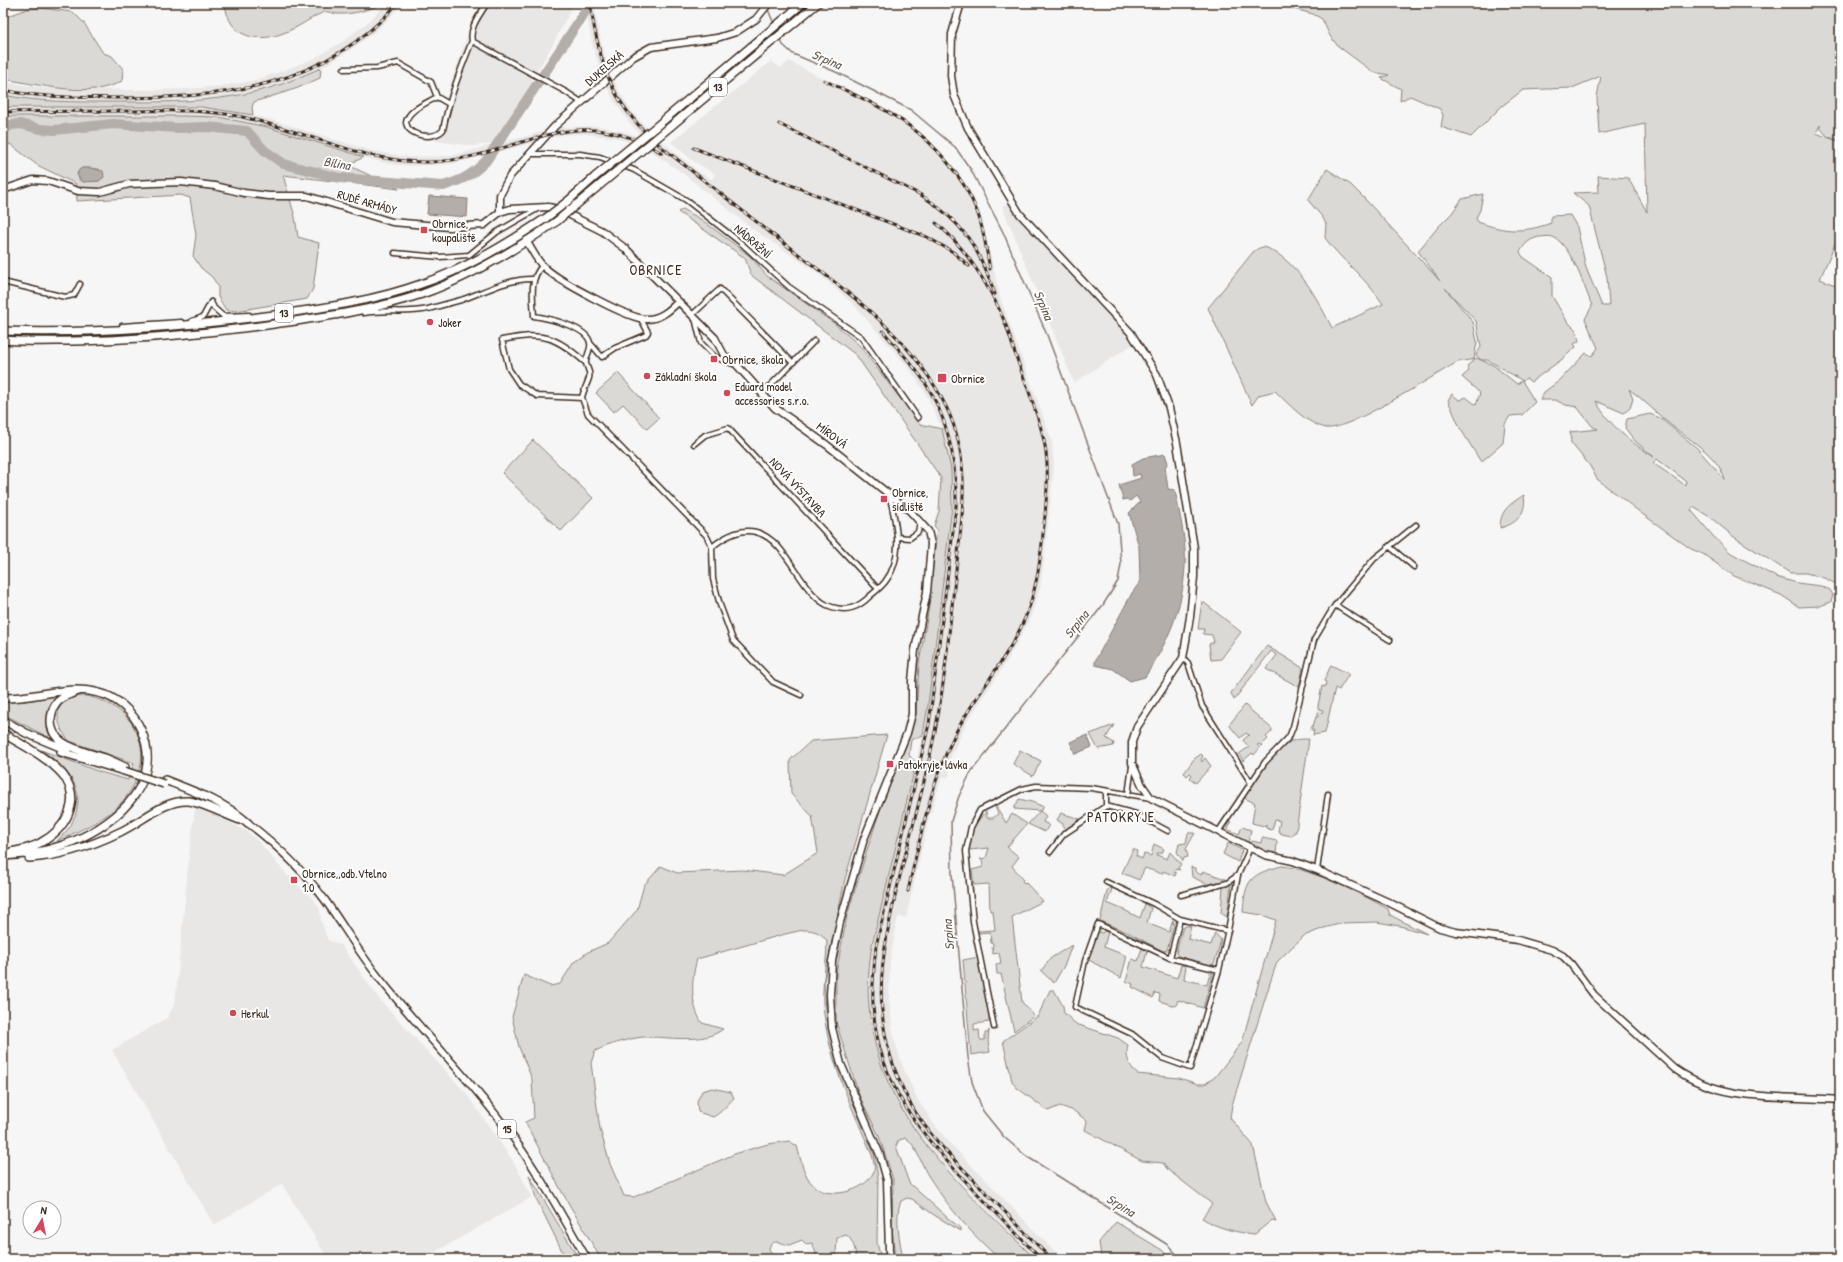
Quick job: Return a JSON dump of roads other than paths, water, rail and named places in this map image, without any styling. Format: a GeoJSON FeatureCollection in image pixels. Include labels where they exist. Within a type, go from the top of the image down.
{"type":"FeatureCollection","features":[{"type":"Feature","properties":{"kind":"highway","name":"13"},"geometry":{"type":"LineString","coordinates":[[3,331],[107,331],[173,327],[294,312],[364,299],[421,284],[479,259],[507,244],[546,218],[803,3]]}},
{"type":"Feature","properties":{"kind":"highway","name":"13"},"geometry":{"type":"LineString","coordinates":[[3,340],[19,342],[127,339],[256,326],[334,314],[422,294],[487,265],[527,242],[557,221],[818,3]]}},
{"type":"Feature","properties":{"kind":"highway"},"geometry":{"type":"LineString","coordinates":[[3,346],[19,342]]}},
{"type":"Feature","properties":{"kind":"highway"},"geometry":{"type":"LineString","coordinates":[[3,698],[25,698],[64,690],[83,690],[101,693],[110,697],[128,710],[140,726],[145,741],[147,758],[146,771],[140,787],[120,813],[88,834],[64,845],[24,855],[3,858]]}},
{"type":"Feature","properties":{"kind":"highway"},"geometry":{"type":"LineString","coordinates":[[83,690],[64,696],[55,705],[51,719],[51,727],[55,735],[67,746],[110,760],[124,769]]}},
{"type":"Feature","properties":{"kind":"highway"},"geometry":{"type":"LineString","coordinates":[[3,720],[26,733],[55,745],[208,798],[242,817],[248,823]]}},
{"type":"Feature","properties":{"kind":"highway"},"geometry":{"type":"LineString","coordinates":[[3,725],[65,754],[124,769]]}},
{"type":"Feature","properties":{"kind":"highway"},"geometry":{"type":"LineString","coordinates":[[3,732],[40,756],[56,769],[68,784],[72,800],[67,819],[52,836],[39,844],[3,853]]}},
{"type":"Feature","properties":{"kind":"highway"},"geometry":{"type":"LineString","coordinates":[[164,782],[209,802],[240,820]]}},
{"type":"Feature","properties":{"kind":"highway"},"geometry":{"type":"LineString","coordinates":[[3,858],[35,858],[70,852],[86,847],[135,825],[170,803],[180,801],[191,801],[202,804],[248,823]]}},
{"type":"Feature","properties":{"kind":"street"},"geometry":{"type":"LineString","coordinates":[[437,97],[419,107],[408,116],[406,120],[407,128],[422,135],[435,136],[443,130],[449,104],[472,42],[470,35],[472,28],[487,3]]}},
{"type":"Feature","properties":{"kind":"street","name":"DUKELSKÁ"},"geometry":{"type":"LineString","coordinates":[[500,212],[500,202],[503,188],[510,176],[555,126],[633,57],[651,47],[716,38],[736,32],[756,19],[769,3]]}},
{"type":"Feature","properties":{"kind":"street"},"geometry":{"type":"LineString","coordinates":[[961,3],[952,34],[950,71],[952,88],[968,128],[1020,214],[1131,333],[1157,376],[1169,408],[1177,443],[1194,548],[1194,577],[1190,617],[1183,658],[1137,727],[1132,742],[1132,763],[1128,795]]}},
{"type":"Feature","properties":{"kind":"street"},"geometry":{"type":"LineString","coordinates":[[472,42],[566,92],[581,102]]}},
{"type":"Feature","properties":{"kind":"street"},"geometry":{"type":"LineString","coordinates":[[344,69],[377,68],[398,63],[431,82],[437,97],[449,104]]}},
{"type":"Feature","properties":{"kind":"street","name":"NÁDRAŽNÍ"},"geometry":{"type":"LineString","coordinates":[[531,154],[580,154],[600,157],[634,170],[686,200],[741,242],[789,287],[861,337],[918,418]]}},
{"type":"Feature","properties":{"kind":"street","name":"RUDÉ ARMÁDY"},"geometry":{"type":"LineString","coordinates":[[3,190],[33,180],[48,181],[78,191],[100,192],[129,184],[181,182],[215,186],[244,193],[269,196],[307,196],[392,222],[449,227],[484,225],[500,212]]}},
{"type":"Feature","properties":{"kind":"street"},"geometry":{"type":"LineString","coordinates":[[500,212],[510,209],[539,207]]}},
{"type":"Feature","properties":{"kind":"street"},"geometry":{"type":"LineString","coordinates":[[394,253],[440,256],[470,255],[497,232],[539,207]]}},
{"type":"Feature","properties":{"kind":"street","name":"MÍROVÁ"},"geometry":{"type":"LineString","coordinates":[[539,207],[558,209],[577,217],[602,231],[626,249],[715,338],[728,361]]}},
{"type":"Feature","properties":{"kind":"street"},"geometry":{"type":"LineString","coordinates":[[527,242],[542,266],[555,276],[626,313],[641,319],[654,318],[662,315],[678,302]]}},
{"type":"Feature","properties":{"kind":"street"},"geometry":{"type":"LineString","coordinates":[[542,266],[536,273],[534,279],[534,316],[566,324],[585,334],[602,357],[605,357],[615,348],[646,335],[648,332],[641,319]]}},
{"type":"Feature","properties":{"kind":"street"},"geometry":{"type":"LineString","coordinates":[[334,314],[354,314],[372,311],[410,312],[460,300],[518,280],[534,279]]}},
{"type":"Feature","properties":{"kind":"street"},"geometry":{"type":"LineString","coordinates":[[3,282],[65,297],[74,295],[80,284]]}},
{"type":"Feature","properties":{"kind":"street"},"geometry":{"type":"LineString","coordinates":[[693,317],[720,289],[793,363]]}},
{"type":"Feature","properties":{"kind":"street"},"geometry":{"type":"LineString","coordinates":[[107,331],[120,326],[196,321],[204,317],[211,302],[214,308],[223,316],[280,311],[294,312]]}},
{"type":"Feature","properties":{"kind":"street","name":"MÍROVÁ"},"geometry":{"type":"LineString","coordinates":[[693,317],[701,343],[715,357],[736,364],[775,408],[827,445],[889,494],[921,522]]}},
{"type":"Feature","properties":{"kind":"street"},"geometry":{"type":"LineString","coordinates":[[582,398],[537,396],[519,384],[509,369],[502,340],[521,336],[545,337],[559,342],[586,363],[590,371],[582,398],[588,414],[706,535],[712,547],[713,579],[720,605],[733,640],[773,682],[801,695]]}},
{"type":"Feature","properties":{"kind":"street"},"geometry":{"type":"LineString","coordinates":[[762,394],[814,341]]}},
{"type":"Feature","properties":{"kind":"street"},"geometry":{"type":"LineString","coordinates":[[586,363],[591,344]]}},
{"type":"Feature","properties":{"kind":"street","name":"NOVÁ VÝSTAVBA"},"geometry":{"type":"LineString","coordinates":[[694,444],[705,435],[728,428],[878,589]]}},
{"type":"Feature","properties":{"kind":"street"},"geometry":{"type":"LineString","coordinates":[[712,547],[723,539],[743,531],[757,532],[772,540],[820,602],[832,608],[848,610],[860,606],[878,589],[885,582],[895,565],[898,548],[896,522],[889,494]]}},
{"type":"Feature","properties":{"kind":"street"},"geometry":{"type":"LineString","coordinates":[[897,537],[910,538],[918,532],[921,522]]}},
{"type":"Feature","properties":{"kind":"street"},"geometry":{"type":"LineString","coordinates":[[890,1259],[887,1180],[880,1155],[841,1064],[832,1028],[830,995],[832,961],[840,922],[864,839],[907,733],[912,714],[915,650],[927,592],[931,544],[928,531],[921,522]]}},
{"type":"Feature","properties":{"kind":"street"},"geometry":{"type":"LineString","coordinates":[[1218,832],[1265,762],[1289,737],[1293,727],[1314,640],[1335,605],[1374,559],[1416,525]]}},
{"type":"Feature","properties":{"kind":"street"},"geometry":{"type":"LineString","coordinates":[[1389,546],[1414,566]]}},
{"type":"Feature","properties":{"kind":"street"},"geometry":{"type":"LineString","coordinates":[[1335,605],[1390,640]]}},
{"type":"Feature","properties":{"kind":"street"},"geometry":{"type":"LineString","coordinates":[[1183,658],[1188,663],[1202,706],[1251,782]]}},
{"type":"Feature","properties":{"kind":"street"},"geometry":{"type":"LineString","coordinates":[[1132,763],[1142,786],[1151,798]]}},
{"type":"Feature","properties":{"kind":"street"},"geometry":{"type":"LineString","coordinates":[[994,1027],[973,922],[966,851],[971,827],[980,810],[1022,789],[1036,786],[1092,788],[1151,798],[1265,855],[1293,861],[1316,870],[1388,902],[1440,928],[1518,940],[1552,950],[1563,956],[1571,964],[1594,995],[1675,1069],[1688,1078],[1708,1087],[1744,1095],[1840,1100]]}},
{"type":"Feature","properties":{"kind":"street"},"geometry":{"type":"LineString","coordinates":[[1106,791],[1106,806]]}},
{"type":"Feature","properties":{"kind":"street"},"geometry":{"type":"LineString","coordinates":[[1316,870],[1328,794]]}},
{"type":"Feature","properties":{"kind":"street"},"geometry":{"type":"LineString","coordinates":[[1050,852],[1064,834],[1106,806],[1136,814],[1168,831]]}},
{"type":"Feature","properties":{"kind":"street","name":"15"},"geometry":{"type":"LineString","coordinates":[[248,823],[275,844],[310,881],[376,974],[424,1033],[481,1096],[506,1128],[545,1185],[587,1259]]}},
{"type":"Feature","properties":{"kind":"street"},"geometry":{"type":"LineString","coordinates":[[1219,970],[1170,958],[1098,924],[1085,961],[1075,1007],[1132,1034],[1162,1058],[1190,1068],[1219,970],[1238,875],[1250,848]]}},
{"type":"Feature","properties":{"kind":"street"},"geometry":{"type":"LineString","coordinates":[[1181,894],[1227,883],[1238,875]]}},
{"type":"Feature","properties":{"kind":"street"},"geometry":{"type":"LineString","coordinates":[[1106,882],[1154,904],[1180,919],[1228,931]]}},
{"type":"Feature","properties":{"kind":"street"},"geometry":{"type":"LineString","coordinates":[[1170,958],[1180,919]]}},
{"type":"Feature","properties":{"kind":"waterway","name":"Bílina"},"geometry":{"type":"LineString","coordinates":[[3,130],[11,125],[20,124],[40,129],[54,130],[113,124],[177,128],[206,127],[247,131],[265,151],[284,164],[340,178],[443,186],[456,182],[467,176],[486,161],[591,3]]}},
{"type":"Feature","properties":{"kind":"waterway","name":"Srpina"},"geometry":{"type":"LineString","coordinates":[[767,7],[774,24]]}},
{"type":"Feature","properties":{"kind":"waterway","name":"Srpina"},"geometry":{"type":"LineString","coordinates":[[780,39],[783,45],[793,54],[836,72],[911,110],[955,147],[971,170],[1003,232],[1047,335],[1118,524],[1121,564],[1118,581],[1103,605],[971,772],[959,796],[951,821],[952,874],[968,1057],[972,1082],[983,1111],[1004,1137],[1026,1156],[1168,1245],[1181,1259]]}},
{"type":"Feature","properties":{"kind":"railway"},"geometry":{"type":"LineString","coordinates":[[3,90],[17,93],[59,97],[115,98],[194,95],[232,91],[268,83],[304,71],[337,54],[369,32],[398,3]]}},
{"type":"Feature","properties":{"kind":"railway"},"geometry":{"type":"LineString","coordinates":[[590,3],[598,47],[604,66],[620,101],[632,117],[646,133],[664,149],[866,307],[907,349],[925,372],[941,397],[951,418],[958,439],[962,461],[963,504],[949,636],[932,746],[886,938],[881,993],[883,1020],[888,1047],[897,1074],[910,1103],[923,1124],[947,1152],[1051,1259]]}},
{"type":"Feature","properties":{"kind":"railway"},"geometry":{"type":"LineString","coordinates":[[824,80],[898,118],[918,133],[948,162],[971,197],[979,216],[990,269]]}},
{"type":"Feature","properties":{"kind":"railway"},"geometry":{"type":"LineString","coordinates":[[3,112],[198,111],[224,114],[261,122],[356,151],[405,161],[430,162],[462,158],[545,135],[572,130],[599,130],[629,137],[662,153]]}},
{"type":"Feature","properties":{"kind":"railway"},"geometry":{"type":"LineString","coordinates":[[779,124],[921,195],[936,205],[948,215],[968,237],[983,263],[995,294]]}},
{"type":"Feature","properties":{"kind":"railway"},"geometry":{"type":"LineString","coordinates":[[694,148],[927,237],[953,252],[969,266]]}},
{"type":"Feature","properties":{"kind":"railway"},"geometry":{"type":"LineString","coordinates":[[908,891],[927,811],[939,772],[955,734],[1013,643],[1031,602],[1040,559],[1047,489],[1047,463],[1043,435],[1037,413],[1005,323],[991,293],[975,267],[956,242],[936,223]]}},
{"type":"Feature","properties":{"kind":"railway"},"geometry":{"type":"LineString","coordinates":[[883,331],[919,374],[933,395],[940,410],[950,441],[953,457],[956,507],[929,724],[876,946],[873,975],[873,1004],[876,1033],[883,1060],[893,1084],[920,1129],[937,1150],[1041,1259]]}},
{"type":"Feature","properties":{"kind":"place","name":"Obrnice, koupaliště"},"geometry":{"type":"Point","coordinates":[424,230]}},
{"type":"Feature","properties":{"kind":"place","name":"Joker"},"geometry":{"type":"Point","coordinates":[430,322]}},
{"type":"Feature","properties":{"kind":"place","name":"Obrnice, škola"},"geometry":{"type":"Point","coordinates":[714,359]}},
{"type":"Feature","properties":{"kind":"place","name":"Základní škola"},"geometry":{"type":"Point","coordinates":[647,376]}},
{"type":"Feature","properties":{"kind":"place","name":"Obrnice"},"geometry":{"type":"Point","coordinates":[942,378]}},
{"type":"Feature","properties":{"kind":"place","name":"Eduard model accessories s.r.o."},"geometry":{"type":"Point","coordinates":[727,393]}},
{"type":"Feature","properties":{"kind":"place","name":"Obrnice, sídliště"},"geometry":{"type":"Point","coordinates":[884,499]}},
{"type":"Feature","properties":{"kind":"place","name":"Patokryje, lávka"},"geometry":{"type":"Point","coordinates":[890,764]}},
{"type":"Feature","properties":{"kind":"place","name":"Obrnice,,odb.Vtelno 1.0"},"geometry":{"type":"Point","coordinates":[294,880]}},
{"type":"Feature","properties":{"kind":"place","name":"Herkul"},"geometry":{"type":"Point","coordinates":[233,1013]}},
{"type":"Feature","properties":{"kind":"district","name":"OBRNICE"},"geometry":{"type":"Point","coordinates":[656,269]}},
{"type":"Feature","properties":{"kind":"district","name":"PATOKRYJE"},"geometry":{"type":"Point","coordinates":[1121,816]}}]}
